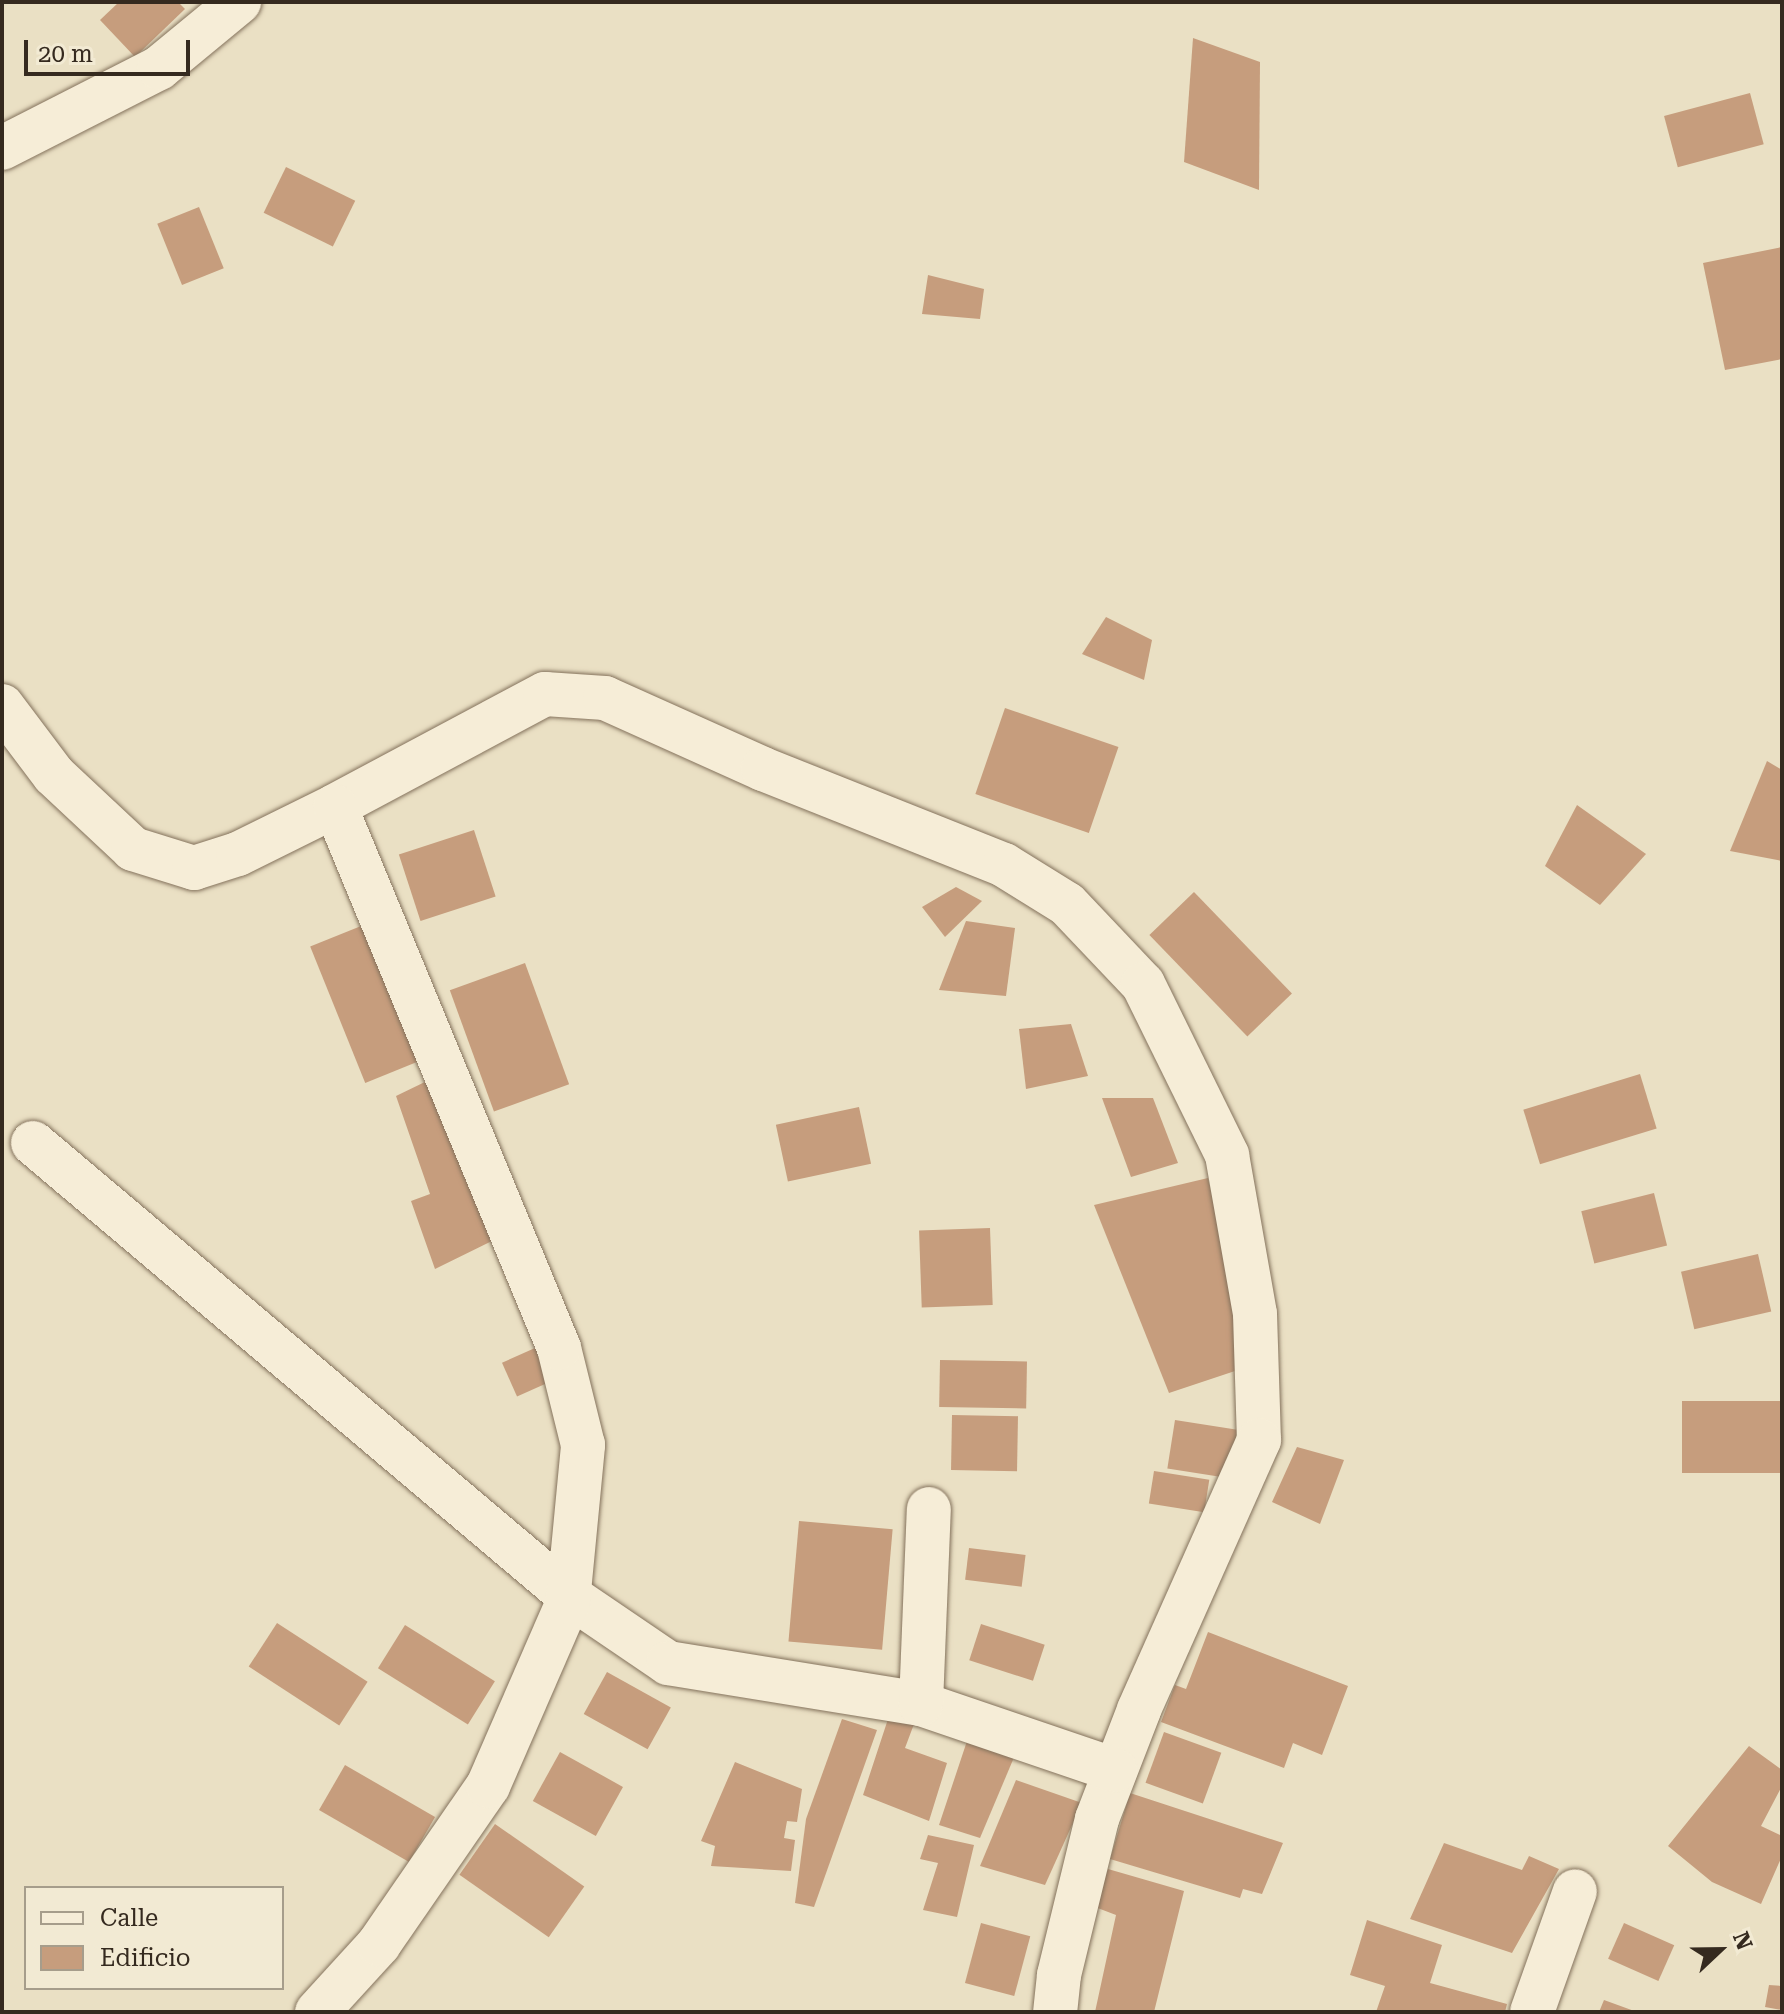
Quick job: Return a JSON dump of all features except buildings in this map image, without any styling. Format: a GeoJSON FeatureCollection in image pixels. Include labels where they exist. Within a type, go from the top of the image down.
{"type":"FeatureCollection","features":[{"type":"Feature","properties":{"kind":"street"},"geometry":{"type":"LineString","coordinates":[[2,148],[159,68],[239,2]]}},
{"type":"Feature","properties":{"kind":"street"},"geometry":{"type":"LineString","coordinates":[[2,706],[54,775],[133,849],[194,868],[238,854],[335,806],[545,694],[605,698],[763,769],[1004,865],[1067,904],[1143,984],[1227,1155],[1255,1314],[1259,1440],[1115,1770],[1097,1819],[1059,1975],[1055,2012]]}},
{"type":"Feature","properties":{"kind":"street"},"geometry":{"type":"LineString","coordinates":[[317,2012],[379,1944],[488,1786],[568,1595],[583,1445],[559,1348],[335,806]]}},
{"type":"Feature","properties":{"kind":"street"},"geometry":{"type":"LineString","coordinates":[[33,1143],[568,1595],[668,1663],[921,1704],[1115,1770]]}},
{"type":"Feature","properties":{"kind":"street"},"geometry":{"type":"LineString","coordinates":[[921,1704],[929,1509]]}},
{"type":"Feature","properties":{"kind":"street"},"geometry":{"type":"LineString","coordinates":[[1532,2012],[1575,1891]]}}]}
